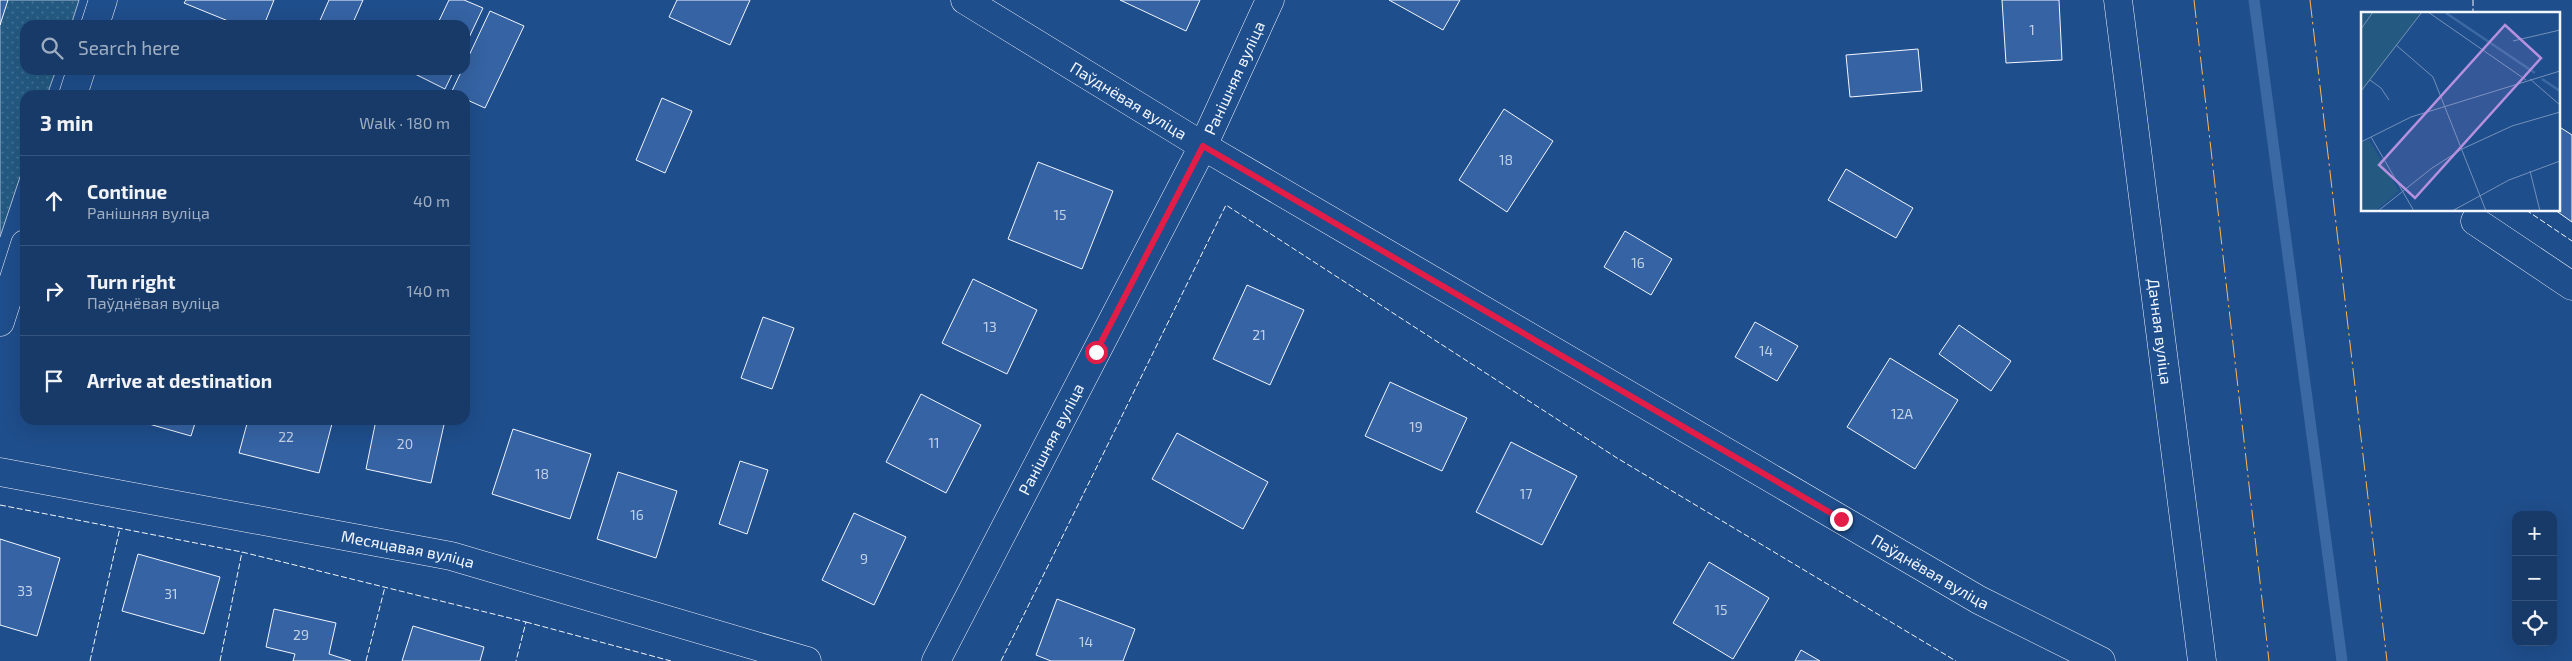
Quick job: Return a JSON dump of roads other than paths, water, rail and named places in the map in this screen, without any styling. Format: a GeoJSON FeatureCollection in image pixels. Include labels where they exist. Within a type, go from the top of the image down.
{"type":"FeatureCollection","features":[{"type":"Feature","properties":{"kind":"street"},"geometry":{"type":"LineString","coordinates":[[97,20],[103,0]]}},
{"type":"Feature","properties":{"kind":"street","name":"Паўднёвая вуліца"},"geometry":{"type":"LineString","coordinates":[[965,0],[1203,146],[1979,600],[2101,661]]}},
{"type":"Feature","properties":{"kind":"street","name":"Ранішняя вуліца"},"geometry":{"type":"LineString","coordinates":[[936,661],[1203,146],[1270,0]]}},
{"type":"Feature","properties":{"kind":"street","name":"Дачная вуліца"},"geometry":{"type":"LineString","coordinates":[[2118,0],[2202,661]]}},
{"type":"Feature","properties":{"kind":"street"},"geometry":{"type":"LineString","coordinates":[[75,90],[79,75]]}},
{"type":"Feature","properties":{"kind":"street"},"geometry":{"type":"LineString","coordinates":[[2475,221],[2572,286]]}},
{"type":"Feature","properties":{"kind":"street"},"geometry":{"type":"LineString","coordinates":[[0,322],[20,260]]}},
{"type":"Feature","properties":{"kind":"street","name":"Месяцавая вуліца"},"geometry":{"type":"LineString","coordinates":[[0,472],[450,556],[807,661]]}},
{"type":"Feature","properties":{"kind":"waterway"},"geometry":{"type":"LineString","coordinates":[[2254,0],[2342,661]]}}]}
